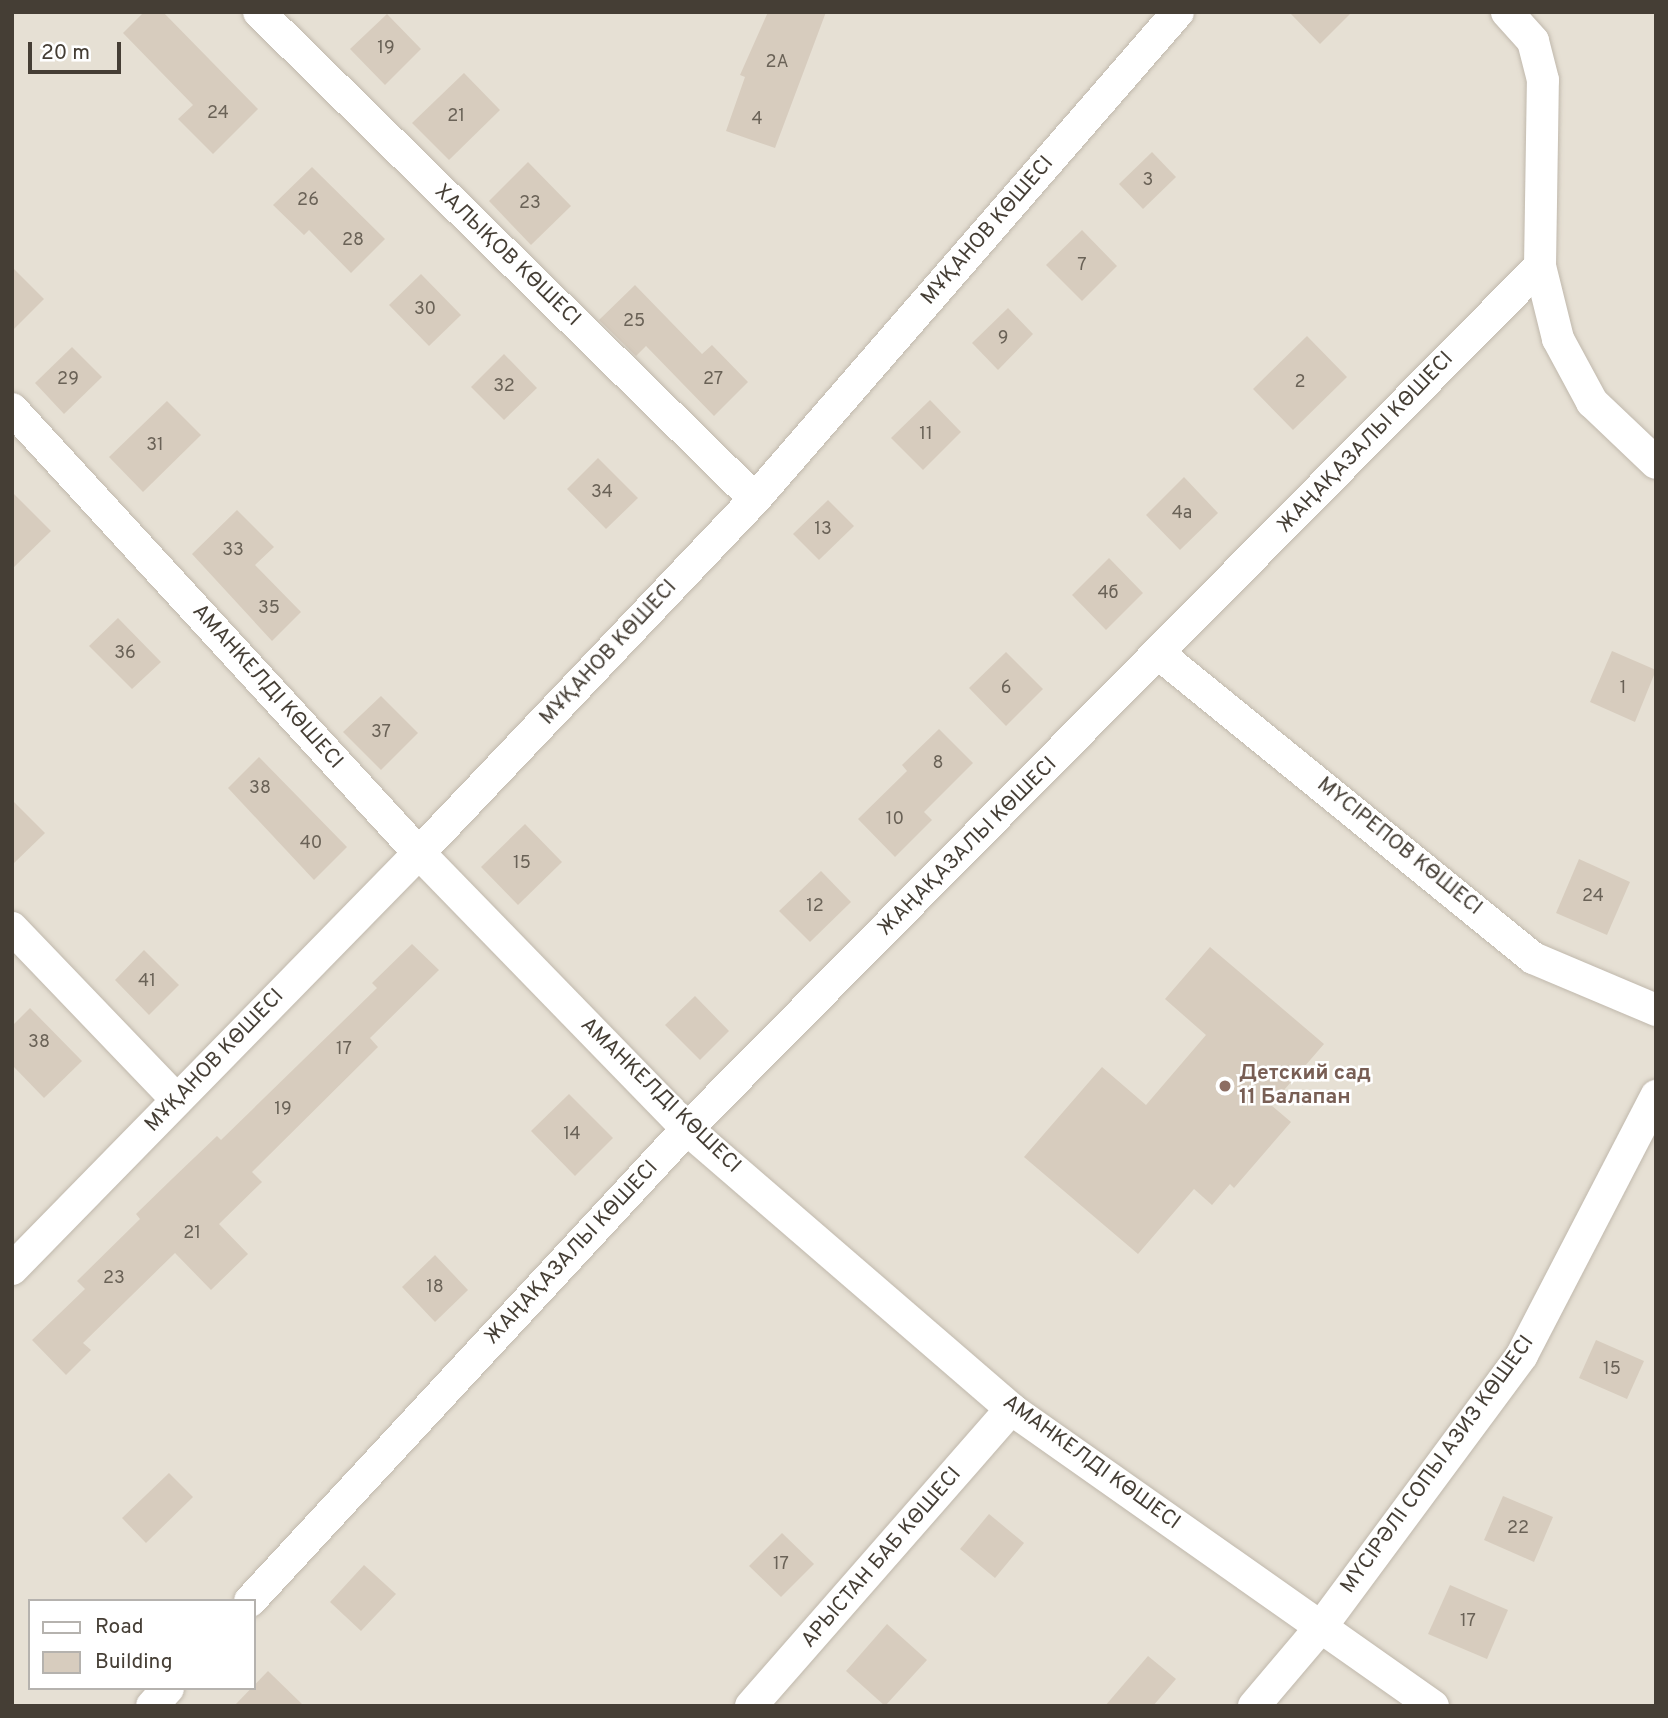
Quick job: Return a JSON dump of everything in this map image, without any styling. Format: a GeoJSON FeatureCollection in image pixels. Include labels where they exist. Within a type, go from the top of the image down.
{"type":"FeatureCollection","features":[{"type":"Feature","properties":{"kind":"street","name":"ХАЛЫҚОВ КӨШЕСІ"},"geometry":{"type":"LineString","coordinates":[[259,12],[755,499]]}},
{"type":"Feature","properties":{"kind":"street","name":"МҰҚАНОВ КӨШЕСІ"},"geometry":{"type":"LineString","coordinates":[[12,1269],[419,853],[755,499],[1178,12]]}},
{"type":"Feature","properties":{"kind":"street"},"geometry":{"type":"LineString","coordinates":[[1507,12],[1533,41],[1543,80],[1540,266],[1558,338],[1592,402],[1656,463]]}},
{"type":"Feature","properties":{"kind":"street","name":"ЖАҢАҚАЗАЛЫ КӨШЕСІ"},"geometry":{"type":"LineString","coordinates":[[252,1599],[687,1129],[1540,266]]}},
{"type":"Feature","properties":{"kind":"street","name":"АМАНКЕЛДІ КӨШЕСІ"},"geometry":{"type":"LineString","coordinates":[[12,409],[419,853],[687,1129],[1011,1409],[1433,1706]]}},
{"type":"Feature","properties":{"kind":"street","name":"МҮСІРЕПОВ КӨШЕСІ"},"geometry":{"type":"LineString","coordinates":[[1159,654],[1533,958],[1656,1010]]}},
{"type":"Feature","properties":{"kind":"street"},"geometry":{"type":"LineString","coordinates":[[12,928],[177,1101]]}},
{"type":"Feature","properties":{"kind":"street","name":"МҮСІРӘЛІ СОПЫ АЗИЗ КӨШЕСІ"},"geometry":{"type":"LineString","coordinates":[[1254,1706],[1321,1627],[1522,1355],[1656,1096]]}},
{"type":"Feature","properties":{"kind":"street","name":"АРЫСТАН БАБ КӨШЕСІ"},"geometry":{"type":"LineString","coordinates":[[751,1706],[1011,1409]]}},
{"type":"Feature","properties":{"kind":"street"},"geometry":{"type":"LineString","coordinates":[[152,1706],[166,1690]]}},
{"type":"Feature","properties":{"kind":"shaded area"},"geometry":{"type":"Polygon","coordinates":[[[12,12],[1656,12],[1656,1706],[12,1706],[12,12]]]}},
{"type":"Feature","properties":{"kind":"building"},"geometry":{"type":"Polygon","coordinates":[[[144,12],[163,12],[258,109],[213,154],[178,119],[193,105],[123,33],[144,12]]]}},
{"type":"Feature","properties":{"kind":"building"},"geometry":{"type":"Polygon","coordinates":[[[768,12],[826,12],[775,148],[726,131],[745,77],[740,75],[768,12]]]}},
{"type":"Feature","properties":{"kind":"building"},"geometry":{"type":"Polygon","coordinates":[[[1289,12],[1352,12],[1320,44],[1289,12]]]}},
{"type":"Feature","properties":{"kind":"building"},"geometry":{"type":"Polygon","coordinates":[[[387,14],[421,49],[385,85],[350,49],[387,14]]]}},
{"type":"Feature","properties":{"kind":"building"},"geometry":{"type":"Polygon","coordinates":[[[464,73],[500,110],[449,160],[412,123],[464,73]]]}},
{"type":"Feature","properties":{"kind":"building"},"geometry":{"type":"Polygon","coordinates":[[[1152,152],[1176,177],[1143,209],[1119,184],[1152,152]]]}},
{"type":"Feature","properties":{"kind":"building"},"geometry":{"type":"Polygon","coordinates":[[[528,162],[571,206],[531,245],[489,201],[528,162]]]}},
{"type":"Feature","properties":{"kind":"building"},"geometry":{"type":"Polygon","coordinates":[[[312,167],[385,239],[351,273],[309,230],[304,235],[273,205],[312,167]]]}},
{"type":"Feature","properties":{"kind":"building"},"geometry":{"type":"Polygon","coordinates":[[[1082,230],[1117,266],[1082,301],[1046,265],[1082,230]]]}},
{"type":"Feature","properties":{"kind":"building"},"geometry":{"type":"Polygon","coordinates":[[[12,267],[44,299],[12,331],[12,267]]]}},
{"type":"Feature","properties":{"kind":"building"},"geometry":{"type":"Polygon","coordinates":[[[421,274],[461,315],[429,346],[389,305],[421,274]]]}},
{"type":"Feature","properties":{"kind":"building"},"geometry":{"type":"Polygon","coordinates":[[[635,285],[702,354],[712,345],[748,382],[714,416],[646,346],[636,356],[599,320],[635,285]]]}},
{"type":"Feature","properties":{"kind":"building"},"geometry":{"type":"Polygon","coordinates":[[[1008,308],[1033,334],[998,370],[972,343],[1008,308]]]}},
{"type":"Feature","properties":{"kind":"building"},"geometry":{"type":"Polygon","coordinates":[[[1307,336],[1347,377],[1293,430],[1253,389],[1307,336]]]}},
{"type":"Feature","properties":{"kind":"building"},"geometry":{"type":"Polygon","coordinates":[[[72,347],[102,377],[64,414],[35,383],[72,347]]]}},
{"type":"Feature","properties":{"kind":"building"},"geometry":{"type":"Polygon","coordinates":[[[504,354],[537,388],[504,420],[471,387],[504,354]]]}},
{"type":"Feature","properties":{"kind":"building"},"geometry":{"type":"Polygon","coordinates":[[[930,400],[961,432],[923,470],[891,438],[930,400]]]}},
{"type":"Feature","properties":{"kind":"building"},"geometry":{"type":"Polygon","coordinates":[[[167,401],[201,435],[143,492],[109,457],[167,401]]]}},
{"type":"Feature","properties":{"kind":"building"},"geometry":{"type":"Polygon","coordinates":[[[598,458],[638,498],[606,529],[567,489],[598,458]]]}},
{"type":"Feature","properties":{"kind":"building"},"geometry":{"type":"Polygon","coordinates":[[[1184,477],[1218,513],[1180,550],[1146,515],[1184,477]]]}},
{"type":"Feature","properties":{"kind":"building"},"geometry":{"type":"Polygon","coordinates":[[[12,492],[51,531],[12,569],[12,492]]]}},
{"type":"Feature","properties":{"kind":"building"},"geometry":{"type":"Polygon","coordinates":[[[828,500],[854,526],[819,560],[793,534],[828,500]]]}},
{"type":"Feature","properties":{"kind":"building"},"geometry":{"type":"Polygon","coordinates":[[[237,510],[274,547],[255,565],[301,612],[272,641],[192,554],[237,510]]]}},
{"type":"Feature","properties":{"kind":"building"},"geometry":{"type":"Polygon","coordinates":[[[1109,558],[1143,593],[1106,630],[1072,595],[1109,558]]]}},
{"type":"Feature","properties":{"kind":"building"},"geometry":{"type":"Polygon","coordinates":[[[118,618],[161,662],[132,689],[89,646],[118,618]]]}},
{"type":"Feature","properties":{"kind":"building"},"geometry":{"type":"Polygon","coordinates":[[[1612,651],[1656,670],[1635,722],[1590,702],[1612,651]]]}},
{"type":"Feature","properties":{"kind":"building"},"geometry":{"type":"Polygon","coordinates":[[[1006,652],[1043,689],[1006,726],[969,688],[1006,652]]]}},
{"type":"Feature","properties":{"kind":"building"},"geometry":{"type":"Polygon","coordinates":[[[381,696],[418,733],[381,770],[343,732],[381,696]]]}},
{"type":"Feature","properties":{"kind":"building"},"geometry":{"type":"Polygon","coordinates":[[[939,729],[973,763],[924,812],[932,820],[895,857],[858,819],[907,771],[902,765],[939,729]]]}},
{"type":"Feature","properties":{"kind":"building"},"geometry":{"type":"Polygon","coordinates":[[[259,757],[347,847],[314,880],[228,788],[259,757]]]}},
{"type":"Feature","properties":{"kind":"building"},"geometry":{"type":"Polygon","coordinates":[[[12,800],[45,833],[12,865],[12,800]]]}},
{"type":"Feature","properties":{"kind":"building"},"geometry":{"type":"Polygon","coordinates":[[[525,824],[562,862],[518,905],[481,867],[525,824]]]}},
{"type":"Feature","properties":{"kind":"building"},"geometry":{"type":"Polygon","coordinates":[[[1579,859],[1630,882],[1607,935],[1556,913],[1579,859]]]}},
{"type":"Feature","properties":{"kind":"building"},"geometry":{"type":"Polygon","coordinates":[[[821,871],[851,902],[810,942],[779,911],[821,871]]]}},
{"type":"Feature","properties":{"kind":"building"},"geometry":{"type":"Polygon","coordinates":[[[412,944],[439,970],[370,1038],[378,1047],[252,1172],[262,1182],[219,1224],[248,1254],[211,1290],[175,1253],[83,1343],[91,1350],[66,1375],[32,1340],[85,1289],[77,1281],[140,1219],[136,1214],[217,1136],[221,1140],[377,988],[372,983],[412,944]]]}},
{"type":"Feature","properties":{"kind":"building","name":"Детский сад 11 Балапан"},"geometry":{"type":"Polygon","coordinates":[[[1210,947],[1324,1044],[1271,1105],[1291,1122],[1234,1188],[1230,1184],[1212,1205],[1194,1189],[1138,1254],[1024,1157],[1102,1067],[1146,1105],[1206,1035],[1165,999],[1210,947]]]}},
{"type":"Feature","properties":{"kind":"building"},"geometry":{"type":"Polygon","coordinates":[[[144,950],[179,985],[149,1015],[115,980],[144,950]]]}},
{"type":"Feature","properties":{"kind":"building"},"geometry":{"type":"Polygon","coordinates":[[[695,996],[729,1031],[700,1060],[665,1025],[695,996]]]}},
{"type":"Feature","properties":{"kind":"building"},"geometry":{"type":"Polygon","coordinates":[[[30,1008],[82,1061],[44,1098],[12,1065],[12,1026],[30,1008]]]}},
{"type":"Feature","properties":{"kind":"building"},"geometry":{"type":"Polygon","coordinates":[[[569,1094],[613,1138],[575,1176],[531,1131],[569,1094]]]}},
{"type":"Feature","properties":{"kind":"building"},"geometry":{"type":"Polygon","coordinates":[[[435,1255],[468,1290],[435,1322],[402,1287],[435,1255]]]}},
{"type":"Feature","properties":{"kind":"building"},"geometry":{"type":"Polygon","coordinates":[[[1596,1340],[1644,1361],[1627,1399],[1579,1378],[1596,1340]]]}},
{"type":"Feature","properties":{"kind":"building"},"geometry":{"type":"Polygon","coordinates":[[[169,1473],[193,1497],[146,1543],[122,1518],[169,1473]]]}},
{"type":"Feature","properties":{"kind":"building"},"geometry":{"type":"Polygon","coordinates":[[[1503,1496],[1553,1517],[1534,1562],[1484,1540],[1503,1496]]]}},
{"type":"Feature","properties":{"kind":"building"},"geometry":{"type":"Polygon","coordinates":[[[989,1514],[1024,1543],[995,1578],[960,1549],[989,1514]]]}},
{"type":"Feature","properties":{"kind":"building"},"geometry":{"type":"Polygon","coordinates":[[[782,1533],[814,1564],[781,1597],[749,1566],[782,1533]]]}},
{"type":"Feature","properties":{"kind":"building"},"geometry":{"type":"Polygon","coordinates":[[[364,1565],[396,1594],[361,1631],[330,1602],[364,1565]]]}},
{"type":"Feature","properties":{"kind":"building"},"geometry":{"type":"Polygon","coordinates":[[[1450,1585],[1508,1610],[1487,1659],[1428,1634],[1450,1585]]]}},
{"type":"Feature","properties":{"kind":"building"},"geometry":{"type":"Polygon","coordinates":[[[887,1624],[927,1660],[885,1706],[846,1671],[887,1624]]]}},
{"type":"Feature","properties":{"kind":"building"},"geometry":{"type":"Polygon","coordinates":[[[1148,1656],[1176,1679],[1153,1706],[1105,1706],[1148,1656]]]}},
{"type":"Feature","properties":{"kind":"building"},"geometry":{"type":"Polygon","coordinates":[[[268,1671],[304,1706],[234,1706],[250,1690],[256,1690],[256,1683],[268,1671]]]}},
{"type":"Feature","properties":{"kind":"place","name":"Детский сад 11 Балапан"},"geometry":{"type":"Point","coordinates":[1225,1086]}}]}
